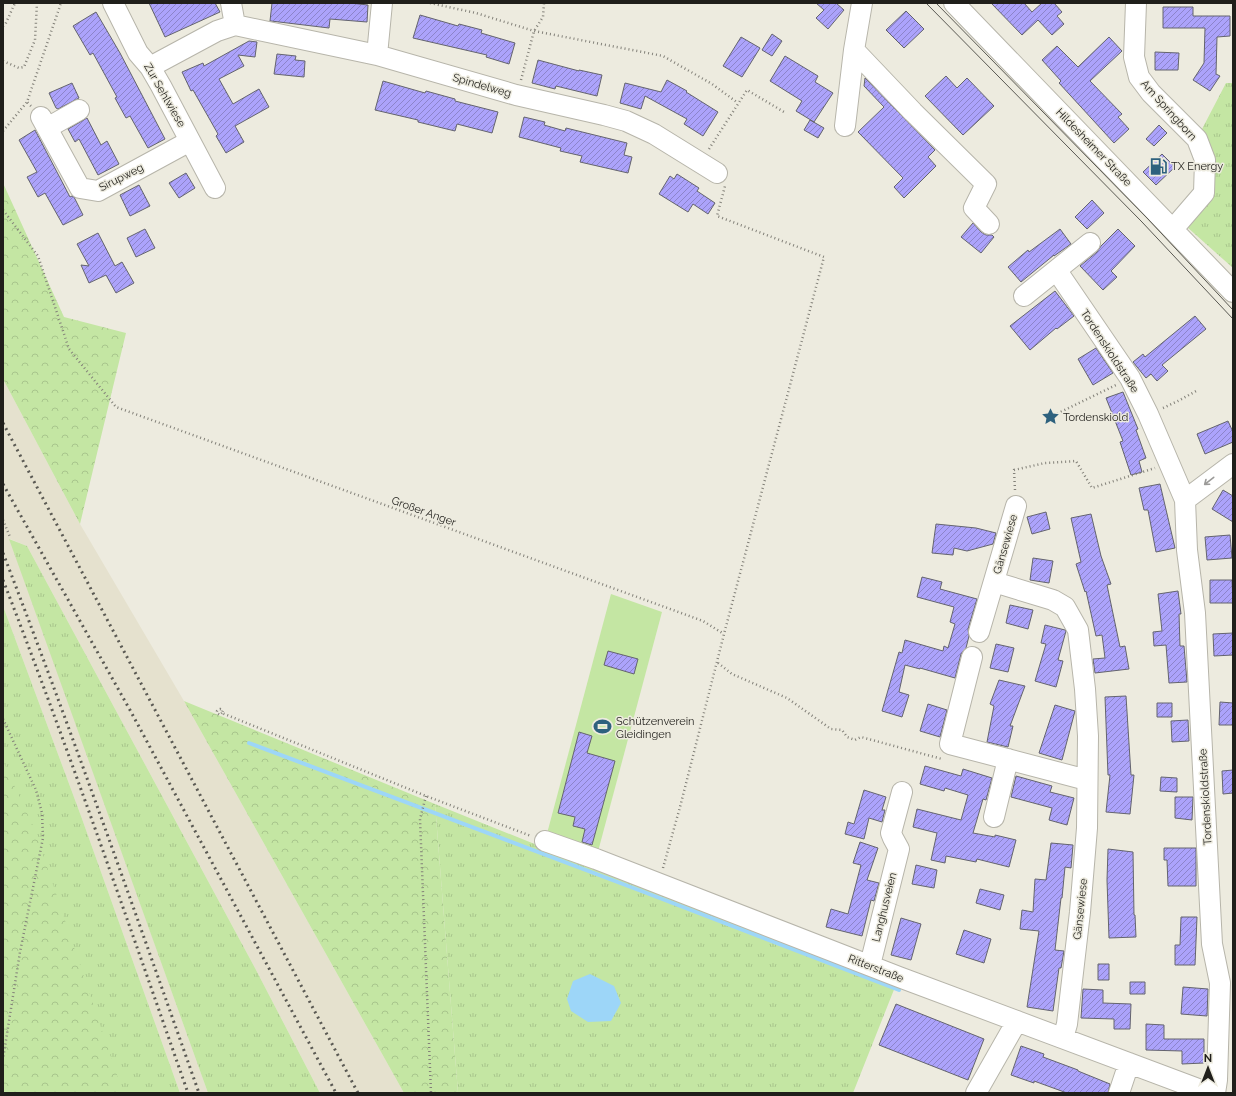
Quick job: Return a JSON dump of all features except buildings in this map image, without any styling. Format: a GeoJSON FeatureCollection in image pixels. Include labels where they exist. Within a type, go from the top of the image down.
{"type":"FeatureCollection","features":[{"type":"Feature","properties":{"kind":"street","name":"Zur Sehlwiese"},"geometry":{"type":"LineString","coordinates":[[113,3],[138,53],[150,67],[215,188]]}},
{"type":"Feature","properties":{"kind":"street"},"geometry":{"type":"LineString","coordinates":[[150,67],[217,31],[235,25],[231,3]]}},
{"type":"Feature","properties":{"kind":"street"},"geometry":{"type":"LineString","coordinates":[[377,55],[382,3]]}},
{"type":"Feature","properties":{"kind":"street"},"geometry":{"type":"LineString","coordinates":[[845,126],[854,50],[862,3]]}},
{"type":"Feature","properties":{"kind":"street","name":"Hildesheimer Straße"},"geometry":{"type":"LineString","coordinates":[[954,3],[1233,292]]}},
{"type":"Feature","properties":{"kind":"street","name":"Am Springborn"},"geometry":{"type":"LineString","coordinates":[[1136,3],[1134,57],[1139,77],[1151,93],[1197,140],[1205,160],[1204,193],[1173,229]]}},
{"type":"Feature","properties":{"kind":"street","name":"Spindelweg"},"geometry":{"type":"LineString","coordinates":[[235,25],[377,55],[516,95],[626,121],[654,134],[700,163],[721,180]]}},
{"type":"Feature","properties":{"kind":"street"},"geometry":{"type":"LineString","coordinates":[[854,50],[913,112],[986,184],[974,208],[989,224]]}},
{"type":"Feature","properties":{"kind":"street"},"geometry":{"type":"LineString","coordinates":[[44,122],[79,110]]}},
{"type":"Feature","properties":{"kind":"street","name":"Sirupweg"},"geometry":{"type":"LineString","coordinates":[[44,122],[80,188],[98,191],[190,141]]}},
{"type":"Feature","properties":{"kind":"street"},"geometry":{"type":"LineString","coordinates":[[1024,296],[1090,243]]}},
{"type":"Feature","properties":{"kind":"street","name":"Tordenskioldstraße"},"geometry":{"type":"LineString","coordinates":[[1057,271],[1130,378],[1148,414],[1185,500],[1187,550],[1196,621],[1212,944],[1220,982],[1217,1080],[1215,1093]]}},
{"type":"Feature","properties":{"kind":"street"},"geometry":{"type":"LineString","coordinates":[[1185,500],[1233,464]]}},
{"type":"Feature","properties":{"kind":"street","name":"Gänsewiese"},"geometry":{"type":"LineString","coordinates":[[979,632],[1016,506]]}},
{"type":"Feature","properties":{"kind":"street","name":"Gänsewiese"},"geometry":{"type":"LineString","coordinates":[[994,582],[1054,600],[1065,607],[1078,630],[1085,689],[1088,736],[1086,828],[1080,912],[1063,1038]]}},
{"type":"Feature","properties":{"kind":"street"},"geometry":{"type":"LineString","coordinates":[[972,657],[950,744],[1087,780]]}},
{"type":"Feature","properties":{"kind":"street"},"geometry":{"type":"LineString","coordinates":[[994,817],[1008,759]]}},
{"type":"Feature","properties":{"kind":"street","name":"Langhusveien"},"geometry":{"type":"LineString","coordinates":[[870,965],[898,849],[892,833],[902,792]]}},
{"type":"Feature","properties":{"kind":"street","name":"Ritterstraße"},"geometry":{"type":"LineString","coordinates":[[545,841],[596,859],[870,965],[1209,1093]]}},
{"type":"Feature","properties":{"kind":"street"},"geometry":{"type":"LineString","coordinates":[[976,1093],[1018,1021]]}},
{"type":"Feature","properties":{"kind":"street"},"geometry":{"type":"LineString","coordinates":[[1119,1093],[1128,1062]]}},
{"type":"Feature","properties":{"kind":"path"},"geometry":{"type":"LineString","coordinates":[[3,61],[18,68],[24,67],[35,40],[37,3]]}},
{"type":"Feature","properties":{"kind":"path"},"geometry":{"type":"LineString","coordinates":[[3,131],[27,102],[61,3]]}},
{"type":"Feature","properties":{"kind":"path"},"geometry":{"type":"LineString","coordinates":[[430,3],[476,13],[534,32],[663,56],[712,84],[738,103]]}},
{"type":"Feature","properties":{"kind":"path"},"geometry":{"type":"LineString","coordinates":[[516,95],[534,32],[543,17],[544,3]]}},
{"type":"Feature","properties":{"kind":"path"},"geometry":{"type":"LineString","coordinates":[[3,26],[14,4]]}},
{"type":"Feature","properties":{"kind":"path"},"geometry":{"type":"LineString","coordinates":[[700,163],[747,90],[784,112]]}},
{"type":"Feature","properties":{"kind":"path"},"geometry":{"type":"LineString","coordinates":[[27,102],[44,122]]}},
{"type":"Feature","properties":{"kind":"path"},"geometry":{"type":"LineString","coordinates":[[658,884],[680,807],[718,663],[724,634],[824,257],[717,216],[721,180]]}},
{"type":"Feature","properties":{"kind":"path","name":"Großer Anger"},"geometry":{"type":"LineString","coordinates":[[3,210],[38,256],[69,349],[116,407],[703,621],[724,634]]}},
{"type":"Feature","properties":{"kind":"path"},"geometry":{"type":"LineString","coordinates":[[1050,417],[1130,378]]}},
{"type":"Feature","properties":{"kind":"path"},"geometry":{"type":"LineString","coordinates":[[1148,414],[1178,401],[1198,390]]}},
{"type":"Feature","properties":{"kind":"path"},"geometry":{"type":"LineString","coordinates":[[1016,506],[1014,470],[1045,463],[1076,461],[1092,488],[1144,473],[1168,463]]}},
{"type":"Feature","properties":{"kind":"path"},"geometry":{"type":"LineString","coordinates":[[3,520],[10,537]]}},
{"type":"Feature","properties":{"kind":"path"},"geometry":{"type":"LineString","coordinates":[[718,663],[732,674],[787,698],[831,729],[842,730],[846,737],[854,740],[861,737],[943,759],[950,744]]}},
{"type":"Feature","properties":{"kind":"path"},"geometry":{"type":"LineString","coordinates":[[222,713],[426,796],[545,841]]}},
{"type":"Feature","properties":{"kind":"path"},"geometry":{"type":"LineString","coordinates":[[3,719],[36,790],[42,813],[43,838],[20,952],[3,1059]]}},
{"type":"Feature","properties":{"kind":"path"},"geometry":{"type":"LineString","coordinates":[[426,796],[420,819],[431,1093]]}},
{"type":"Feature","properties":{"kind":"shaded area"},"geometry":{"type":"Polygon","coordinates":[[[3,379],[80,524],[184,701],[404,1093],[320,1093],[255,968],[27,546],[10,539],[208,1093],[180,1093],[81,816],[3,606],[3,379]]]}},
{"type":"Feature","properties":{"kind":"green space"},"geometry":{"type":"Polygon","coordinates":[[[1226,83],[1233,83],[1233,268],[1187,227],[1204,193],[1201,131],[1226,83]]]}},
{"type":"Feature","properties":{"kind":"green space"},"geometry":{"type":"Polygon","coordinates":[[[3,183],[64,317],[126,333],[80,524],[3,379],[3,183]]]}},
{"type":"Feature","properties":{"kind":"green space"},"geometry":{"type":"Polygon","coordinates":[[[9,539],[27,546],[255,968],[320,1093],[208,1093],[9,539]]]}},
{"type":"Feature","properties":{"kind":"green space","name":"Schützenverein Gleidingen"},"geometry":{"type":"Polygon","coordinates":[[[611,594],[662,612],[596,859],[545,841],[611,594]]]}},
{"type":"Feature","properties":{"kind":"green space"},"geometry":{"type":"Polygon","coordinates":[[[3,606],[81,816],[180,1093],[3,1093],[3,606]]]}},
{"type":"Feature","properties":{"kind":"green space"},"geometry":{"type":"Polygon","coordinates":[[[184,701],[435,804],[458,1093],[404,1093],[184,701]]]}},
{"type":"Feature","properties":{"kind":"green space"},"geometry":{"type":"Polygon","coordinates":[[[3,761],[34,828],[123,1093],[3,1093],[3,761]]]}},
{"type":"Feature","properties":{"kind":"green space"},"geometry":{"type":"Polygon","coordinates":[[[435,804],[542,847],[899,977],[853,1093],[458,1093],[435,804]]]}},
{"type":"Feature","properties":{"kind":"water"},"geometry":{"type":"Polygon","coordinates":[[[590,974],[614,986],[621,1003],[611,1021],[588,1022],[571,1011],[567,999],[573,981],[590,974]]]}},
{"type":"Feature","properties":{"kind":"waterway"},"geometry":{"type":"LineString","coordinates":[[249,743],[899,990]]}},
{"type":"Feature","properties":{"kind":"tram line"},"geometry":{"type":"LineString","coordinates":[[926,3],[1142,222],[1233,319]]}},
{"type":"Feature","properties":{"kind":"tram line"},"geometry":{"type":"LineString","coordinates":[[936,3],[1148,219],[1233,310]]}},
{"type":"Feature","properties":{"kind":"railway"},"geometry":{"type":"LineString","coordinates":[[3,423],[358,1093]]}},
{"type":"Feature","properties":{"kind":"railway"},"geometry":{"type":"LineString","coordinates":[[3,484],[130,710],[336,1093]]}},
{"type":"Feature","properties":{"kind":"railway"},"geometry":{"type":"LineString","coordinates":[[3,553],[29,620],[199,1093]]}},
{"type":"Feature","properties":{"kind":"railway"},"geometry":{"type":"LineString","coordinates":[[3,580],[75,772],[188,1093]]}},
{"type":"Feature","properties":{"kind":"place","name":"TX Energy"},"geometry":{"type":"Point","coordinates":[1158,166]}},
{"type":"Feature","properties":{"kind":"place","name":"Tordenskiold"},"geometry":{"type":"Point","coordinates":[1050,417]}},
{"type":"Feature","properties":{"kind":"place","name":"Schützenverein Gleidingen"},"geometry":{"type":"Point","coordinates":[603,727]}}]}
